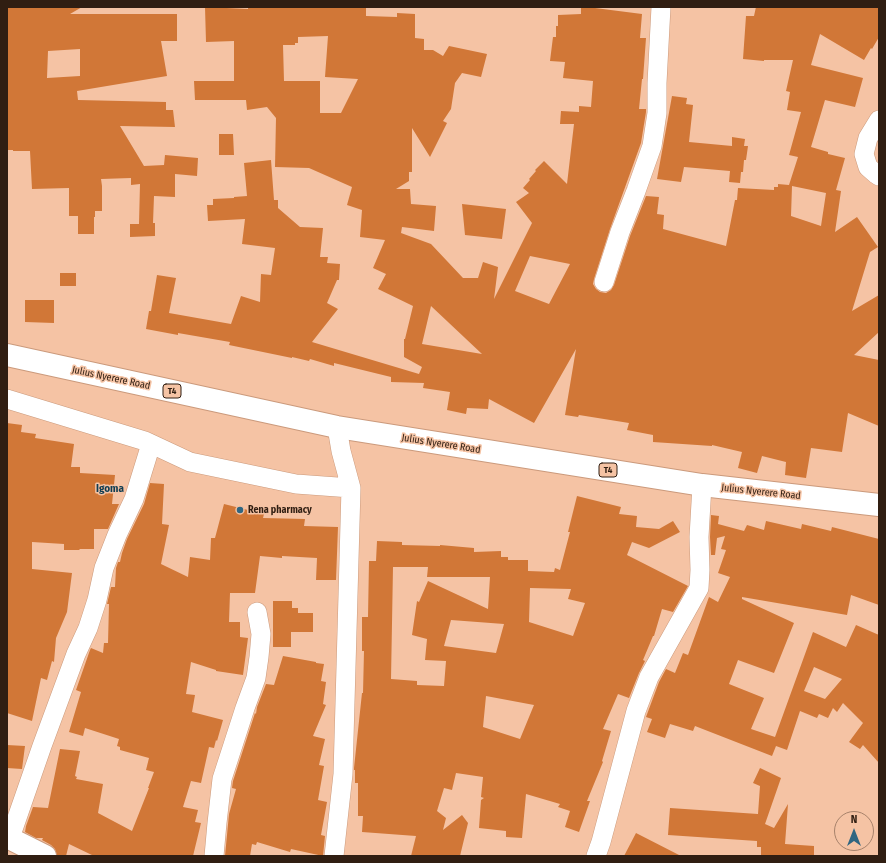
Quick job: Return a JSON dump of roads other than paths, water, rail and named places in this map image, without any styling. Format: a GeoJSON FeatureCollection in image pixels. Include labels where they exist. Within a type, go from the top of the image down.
{"type":"FeatureCollection","features":[{"type":"Feature","properties":{"kind":"main road","name":"Julius Nyerere Road"},"geometry":{"type":"LineString","coordinates":[[7,355],[337,428],[702,485],[879,505]]}},
{"type":"Feature","properties":{"kind":"main road"},"geometry":{"type":"LineString","coordinates":[[8,838],[45,856]]}},
{"type":"Feature","properties":{"kind":"street"},"geometry":{"type":"LineString","coordinates":[[604,282],[620,232],[652,146],[657,113],[661,7]]}},
{"type":"Feature","properties":{"kind":"street"},"geometry":{"type":"LineString","coordinates":[[879,120],[868,138],[864,154],[868,166],[879,176]]}},
{"type":"Feature","properties":{"kind":"street"},"geometry":{"type":"LineString","coordinates":[[7,399],[138,439],[190,462],[296,484],[351,488]]}},
{"type":"Feature","properties":{"kind":"street"},"geometry":{"type":"LineString","coordinates":[[334,856],[343,774],[351,488],[341,451],[337,428]]}},
{"type":"Feature","properties":{"kind":"street"},"geometry":{"type":"LineString","coordinates":[[8,838],[76,654],[88,628],[97,600],[104,568],[134,499],[151,444]]}},
{"type":"Feature","properties":{"kind":"street"},"geometry":{"type":"LineString","coordinates":[[596,856],[636,711],[649,677],[699,588],[699,538],[702,485]]}},
{"type":"Feature","properties":{"kind":"street"},"geometry":{"type":"LineString","coordinates":[[214,856],[222,779],[244,708],[256,678],[260,634],[257,612]]}},
{"type":"Feature","properties":{"kind":"place","name":"Rena pharmacy"},"geometry":{"type":"Point","coordinates":[240,510]}},
{"type":"Feature","properties":{"kind":"district","name":"Igoma"},"geometry":{"type":"Point","coordinates":[110,489]}}]}
